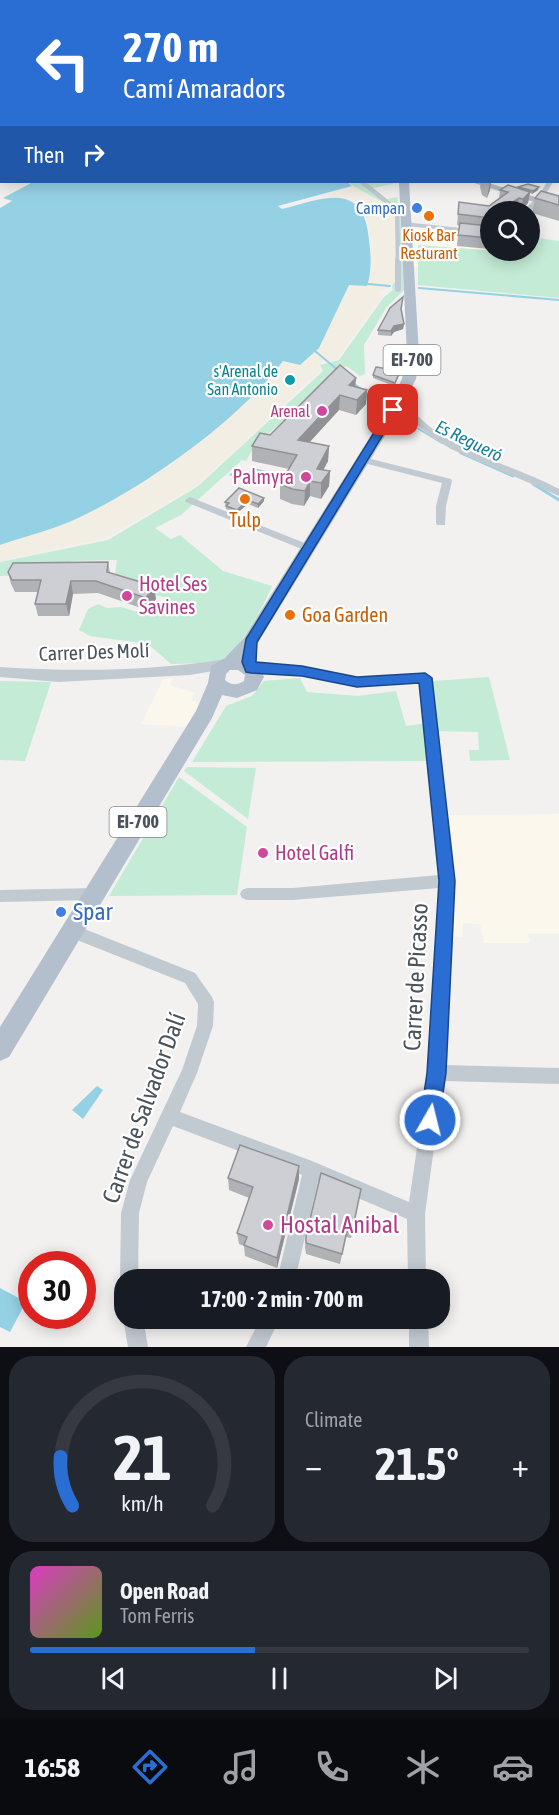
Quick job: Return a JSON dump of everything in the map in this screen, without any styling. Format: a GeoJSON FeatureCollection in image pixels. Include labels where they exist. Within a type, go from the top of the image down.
{"type":"FeatureCollection","features":[{"type":"Feature","properties":{"kind":"main road","name":"EI-700"},"geometry":{"type":"LineString","coordinates":[[0,1049],[221,686],[217,672],[250,642],[393,411],[409,379],[413,355],[404,183]]}},
{"type":"Feature","properties":{"kind":"main road"},"geometry":{"type":"LineString","coordinates":[[485,183],[502,185],[538,201]]}},
{"type":"Feature","properties":{"kind":"main road"},"geometry":{"type":"LineString","coordinates":[[540,202],[559,207]]}},
{"type":"Feature","properties":{"kind":"main road"},"geometry":{"type":"LineString","coordinates":[[228,664],[252,672],[250,642]]}},
{"type":"Feature","properties":{"kind":"main road","name":"EI-700"},"geometry":{"type":"LineString","coordinates":[[221,686],[242,691],[252,672]]}},
{"type":"Feature","properties":{"kind":"street"},"geometry":{"type":"LineString","coordinates":[[363,183],[397,210],[398,289]]}},
{"type":"Feature","properties":{"kind":"street"},"geometry":{"type":"LineString","coordinates":[[538,201],[549,183]]}},
{"type":"Feature","properties":{"kind":"street"},"geometry":{"type":"LineString","coordinates":[[407,224],[480,232]]}},
{"type":"Feature","properties":{"kind":"street"},"geometry":{"type":"LineString","coordinates":[[393,411],[407,411],[440,438],[496,465],[531,477],[559,493]]}},
{"type":"Feature","properties":{"kind":"street"},"geometry":{"type":"LineString","coordinates":[[363,460],[447,481],[441,506],[441,523]]}},
{"type":"Feature","properties":{"kind":"street"},"geometry":{"type":"LineString","coordinates":[[190,500],[308,548]]}},
{"type":"Feature","properties":{"kind":"street","name":"Carrer Des Molí"},"geometry":{"type":"LineString","coordinates":[[0,672],[58,676],[190,670],[228,664]]}},
{"type":"Feature","properties":{"kind":"street","name":"Carrer Des Molí"},"geometry":{"type":"LineString","coordinates":[[190,670],[221,686]]}},
{"type":"Feature","properties":{"kind":"street","name":"Carrer de Picasso"},"geometry":{"type":"LineString","coordinates":[[252,672],[302,671],[357,682],[425,678],[447,881],[436,1073],[416,1214],[417,1269]]}},
{"type":"Feature","properties":{"kind":"street"},"geometry":{"type":"LineString","coordinates":[[247,894],[292,894],[447,881]]}},
{"type":"Feature","properties":{"kind":"street"},"geometry":{"type":"LineString","coordinates":[[0,896],[94,894]]}},
{"type":"Feature","properties":{"kind":"street","name":"Carrer de Salvador Dalí"},"geometry":{"type":"LineString","coordinates":[[72,931],[190,978],[206,1002],[205,1026],[169,1116],[139,1180],[130,1213],[129,1269]]}},
{"type":"Feature","properties":{"kind":"street"},"geometry":{"type":"LineString","coordinates":[[436,1073],[559,1076]]}},
{"type":"Feature","properties":{"kind":"street"},"geometry":{"type":"LineString","coordinates":[[169,1116],[312,1170],[416,1214]]}},
{"type":"Feature","properties":{"kind":"street"},"geometry":{"type":"LineString","coordinates":[[289,1269],[312,1170]]}},
{"type":"Feature","properties":{"kind":"street"},"geometry":{"type":"LineString","coordinates":[[135,1329],[138,1347]]}},
{"type":"Feature","properties":{"kind":"street"},"geometry":{"type":"LineString","coordinates":[[256,1347],[265,1329]]}},
{"type":"Feature","properties":{"kind":"street"},"geometry":{"type":"LineString","coordinates":[[418,1329],[418,1347]]}},
{"type":"Feature","properties":{"kind":"shaded area"},"geometry":{"type":"Polygon","coordinates":[[[458,212],[480,215],[480,261],[496,261],[468,269],[403,266],[401,222],[457,228],[458,212]]]}},
{"type":"Feature","properties":{"kind":"shaded area"},"geometry":{"type":"Polygon","coordinates":[[[173,678],[170,685],[195,693],[191,700],[201,703],[188,727],[141,724],[163,679],[173,678]]]}},
{"type":"Feature","properties":{"kind":"shaded area"},"geometry":{"type":"Polygon","coordinates":[[[559,814],[559,934],[528,934],[530,943],[484,943],[480,924],[463,923],[463,938],[452,936],[443,815],[559,814]]]}},
{"type":"Feature","properties":{"kind":"green space"},"geometry":{"type":"Polygon","coordinates":[[[350,183],[394,183],[373,188],[386,199],[397,197],[400,208],[404,290],[386,308],[364,345],[365,374],[360,376],[346,366],[333,371],[337,375],[255,445],[246,461],[242,460],[181,515],[155,528],[171,539],[180,535],[223,571],[272,586],[258,615],[229,655],[217,661],[171,664],[148,644],[90,636],[79,630],[88,609],[98,604],[107,608],[121,607],[154,617],[166,598],[114,582],[117,560],[71,561],[67,573],[0,576],[0,562],[108,540],[197,487],[323,371],[320,365],[339,360],[384,297],[393,290],[392,286],[397,278],[396,210],[350,183]]]}},
{"type":"Feature","properties":{"kind":"green space"},"geometry":{"type":"Polygon","coordinates":[[[540,238],[559,241],[559,298],[418,285],[418,245],[480,250],[480,261],[540,261],[540,238]]]}},
{"type":"Feature","properties":{"kind":"green space"},"geometry":{"type":"Polygon","coordinates":[[[489,677],[510,760],[470,761],[469,750],[479,750],[478,732],[434,731],[433,681],[489,677]]]}},
{"type":"Feature","properties":{"kind":"green space"},"geometry":{"type":"Polygon","coordinates":[[[300,678],[307,692],[358,696],[396,691],[406,726],[427,723],[427,761],[192,762],[226,706],[252,696],[264,681],[300,678]]]}},
{"type":"Feature","properties":{"kind":"green space"},"geometry":{"type":"Polygon","coordinates":[[[0,681],[51,682],[25,761],[0,760],[0,681]]]}},
{"type":"Feature","properties":{"kind":"green space"},"geometry":{"type":"Polygon","coordinates":[[[187,767],[256,768],[248,819],[184,771],[187,767]]]}},
{"type":"Feature","properties":{"kind":"green space"},"geometry":{"type":"Polygon","coordinates":[[[179,777],[247,827],[237,895],[109,896],[179,777]]]}},
{"type":"Feature","properties":{"kind":"sand","name":"s'Arenal de San Antonio"},"geometry":{"type":"Polygon","coordinates":[[[357,188],[395,211],[397,278],[390,287],[379,292],[382,297],[337,359],[318,364],[321,370],[196,486],[106,538],[0,561],[0,545],[77,519],[270,378],[283,361],[300,365],[319,348],[349,284],[371,274],[371,242],[367,219],[356,202],[347,198],[328,196],[357,188]]]}},
{"type":"Feature","properties":{"kind":"water"},"geometry":{"type":"Polygon","coordinates":[[[31,183],[348,183],[352,186],[278,206],[282,209],[327,198],[339,198],[350,201],[359,208],[366,221],[370,246],[369,280],[367,286],[349,285],[319,348],[300,365],[283,361],[242,406],[189,450],[104,505],[68,522],[0,545],[0,208],[12,201],[3,198],[31,183]]]}},
{"type":"Feature","properties":{"kind":"water"},"geometry":{"type":"Polygon","coordinates":[[[254,468],[266,471],[258,484],[229,475],[237,469],[249,472],[254,468]]]}},
{"type":"Feature","properties":{"kind":"water"},"geometry":{"type":"Polygon","coordinates":[[[97,1086],[103,1090],[83,1119],[72,1110],[97,1086]]]}},
{"type":"Feature","properties":{"kind":"water"},"geometry":{"type":"Polygon","coordinates":[[[0,1288],[18,1298],[18,1317],[10,1332],[0,1327],[0,1288]]]}},
{"type":"Feature","properties":{"kind":"building"},"geometry":{"type":"Polygon","coordinates":[[[528,184],[539,187],[533,191],[518,187],[528,184]]]}},
{"type":"Feature","properties":{"kind":"building"},"geometry":{"type":"Polygon","coordinates":[[[508,185],[530,192],[523,199],[496,201],[508,192],[500,190],[508,185]]]}},
{"type":"Feature","properties":{"kind":"building"},"geometry":{"type":"Polygon","coordinates":[[[541,191],[559,196],[559,205],[535,198],[541,191]]]}},
{"type":"Feature","properties":{"kind":"building"},"geometry":{"type":"Polygon","coordinates":[[[459,202],[480,205],[480,217],[458,214],[459,202]]]}},
{"type":"Feature","properties":{"kind":"building"},"geometry":{"type":"Polygon","coordinates":[[[460,223],[480,225],[480,237],[458,235],[460,223]]]}},
{"type":"Feature","properties":{"kind":"building"},"geometry":{"type":"Polygon","coordinates":[[[403,297],[401,309],[404,324],[394,326],[391,331],[378,330],[390,308],[403,297]]]}},
{"type":"Feature","properties":{"kind":"building"},"geometry":{"type":"Polygon","coordinates":[[[340,365],[356,378],[349,385],[367,390],[357,400],[340,395],[298,440],[329,446],[317,469],[330,471],[321,483],[310,481],[305,491],[280,484],[297,455],[252,446],[260,433],[270,435],[340,365]]]}},
{"type":"Feature","properties":{"kind":"building"},"geometry":{"type":"Polygon","coordinates":[[[376,367],[400,371],[395,383],[373,375],[376,367]]]}},
{"type":"Feature","properties":{"kind":"building","name":"Tulp"},"geometry":{"type":"Polygon","coordinates":[[[239,488],[264,498],[258,504],[248,500],[237,510],[226,506],[229,503],[225,502],[239,488]]]}},
{"type":"Feature","properties":{"kind":"building"},"geometry":{"type":"Polygon","coordinates":[[[108,562],[107,572],[154,586],[146,598],[96,581],[71,581],[66,604],[35,604],[41,580],[12,580],[8,572],[13,563],[108,562]]]}},
{"type":"Feature","properties":{"kind":"building","name":"Hostal Anibal"},"geometry":{"type":"Polygon","coordinates":[[[240,1145],[299,1166],[277,1258],[244,1245],[247,1237],[237,1233],[253,1187],[228,1178],[240,1145]]]}},
{"type":"Feature","properties":{"kind":"building"},"geometry":{"type":"Polygon","coordinates":[[[321,1173],[361,1189],[353,1227],[348,1226],[342,1254],[306,1243],[321,1173]]]}},
{"type":"Feature","properties":{"kind":"waterway"},"geometry":{"type":"LineString","coordinates":[[368,284],[390,286]]}},
{"type":"Feature","properties":{"kind":"waterway"},"geometry":{"type":"LineString","coordinates":[[419,288],[559,300]]}},
{"type":"Feature","properties":{"kind":"waterway","name":"Es Regueró"},"geometry":{"type":"LineString","coordinates":[[315,351],[339,371]]}},
{"type":"Feature","properties":{"kind":"waterway","name":"Es Regueró"},"geometry":{"type":"LineString","coordinates":[[353,383],[388,410]]}},
{"type":"Feature","properties":{"kind":"waterway","name":"Es Regueró"},"geometry":{"type":"LineString","coordinates":[[394,414],[442,443]]}},
{"type":"Feature","properties":{"kind":"waterway","name":"Es Regueró"},"geometry":{"type":"LineString","coordinates":[[461,453],[513,476]]}},
{"type":"Feature","properties":{"kind":"waterway","name":"Es Regueró"},"geometry":{"type":"LineString","coordinates":[[533,484],[559,500]]}},
{"type":"Feature","properties":{"kind":"place","name":"Campan"},"geometry":{"type":"Point","coordinates":[417,208]}},
{"type":"Feature","properties":{"kind":"place","name":"Kiosk Bar Resturant"},"geometry":{"type":"Point","coordinates":[429,216]}},
{"type":"Feature","properties":{"kind":"place","name":"s'Arenal de San Antonio"},"geometry":{"type":"Point","coordinates":[290,380]}},
{"type":"Feature","properties":{"kind":"place","name":"Arenal"},"geometry":{"type":"Point","coordinates":[322,411]}},
{"type":"Feature","properties":{"kind":"place","name":"Palmyra"},"geometry":{"type":"Point","coordinates":[306,477]}},
{"type":"Feature","properties":{"kind":"place","name":"Tulp"},"geometry":{"type":"Point","coordinates":[245,499]}},
{"type":"Feature","properties":{"kind":"place","name":"Hotel Ses Savines"},"geometry":{"type":"Point","coordinates":[127,596]}},
{"type":"Feature","properties":{"kind":"place","name":"Goa Garden"},"geometry":{"type":"Point","coordinates":[290,615]}},
{"type":"Feature","properties":{"kind":"place","name":"Hotel Galfi"},"geometry":{"type":"Point","coordinates":[263,853]}},
{"type":"Feature","properties":{"kind":"place","name":"Spar"},"geometry":{"type":"Point","coordinates":[61,912]}},
{"type":"Feature","properties":{"kind":"place","name":"Hostal Anibal"},"geometry":{"type":"Point","coordinates":[268,1225]}},
{"type":"Feature","properties":{"kind":"route"},"geometry":{"type":"LineString","coordinates":[[393,410],[250,642],[249,662],[251,668],[319,673],[357,682],[425,678],[447,881],[436,1073],[430,1120]]}}]}
